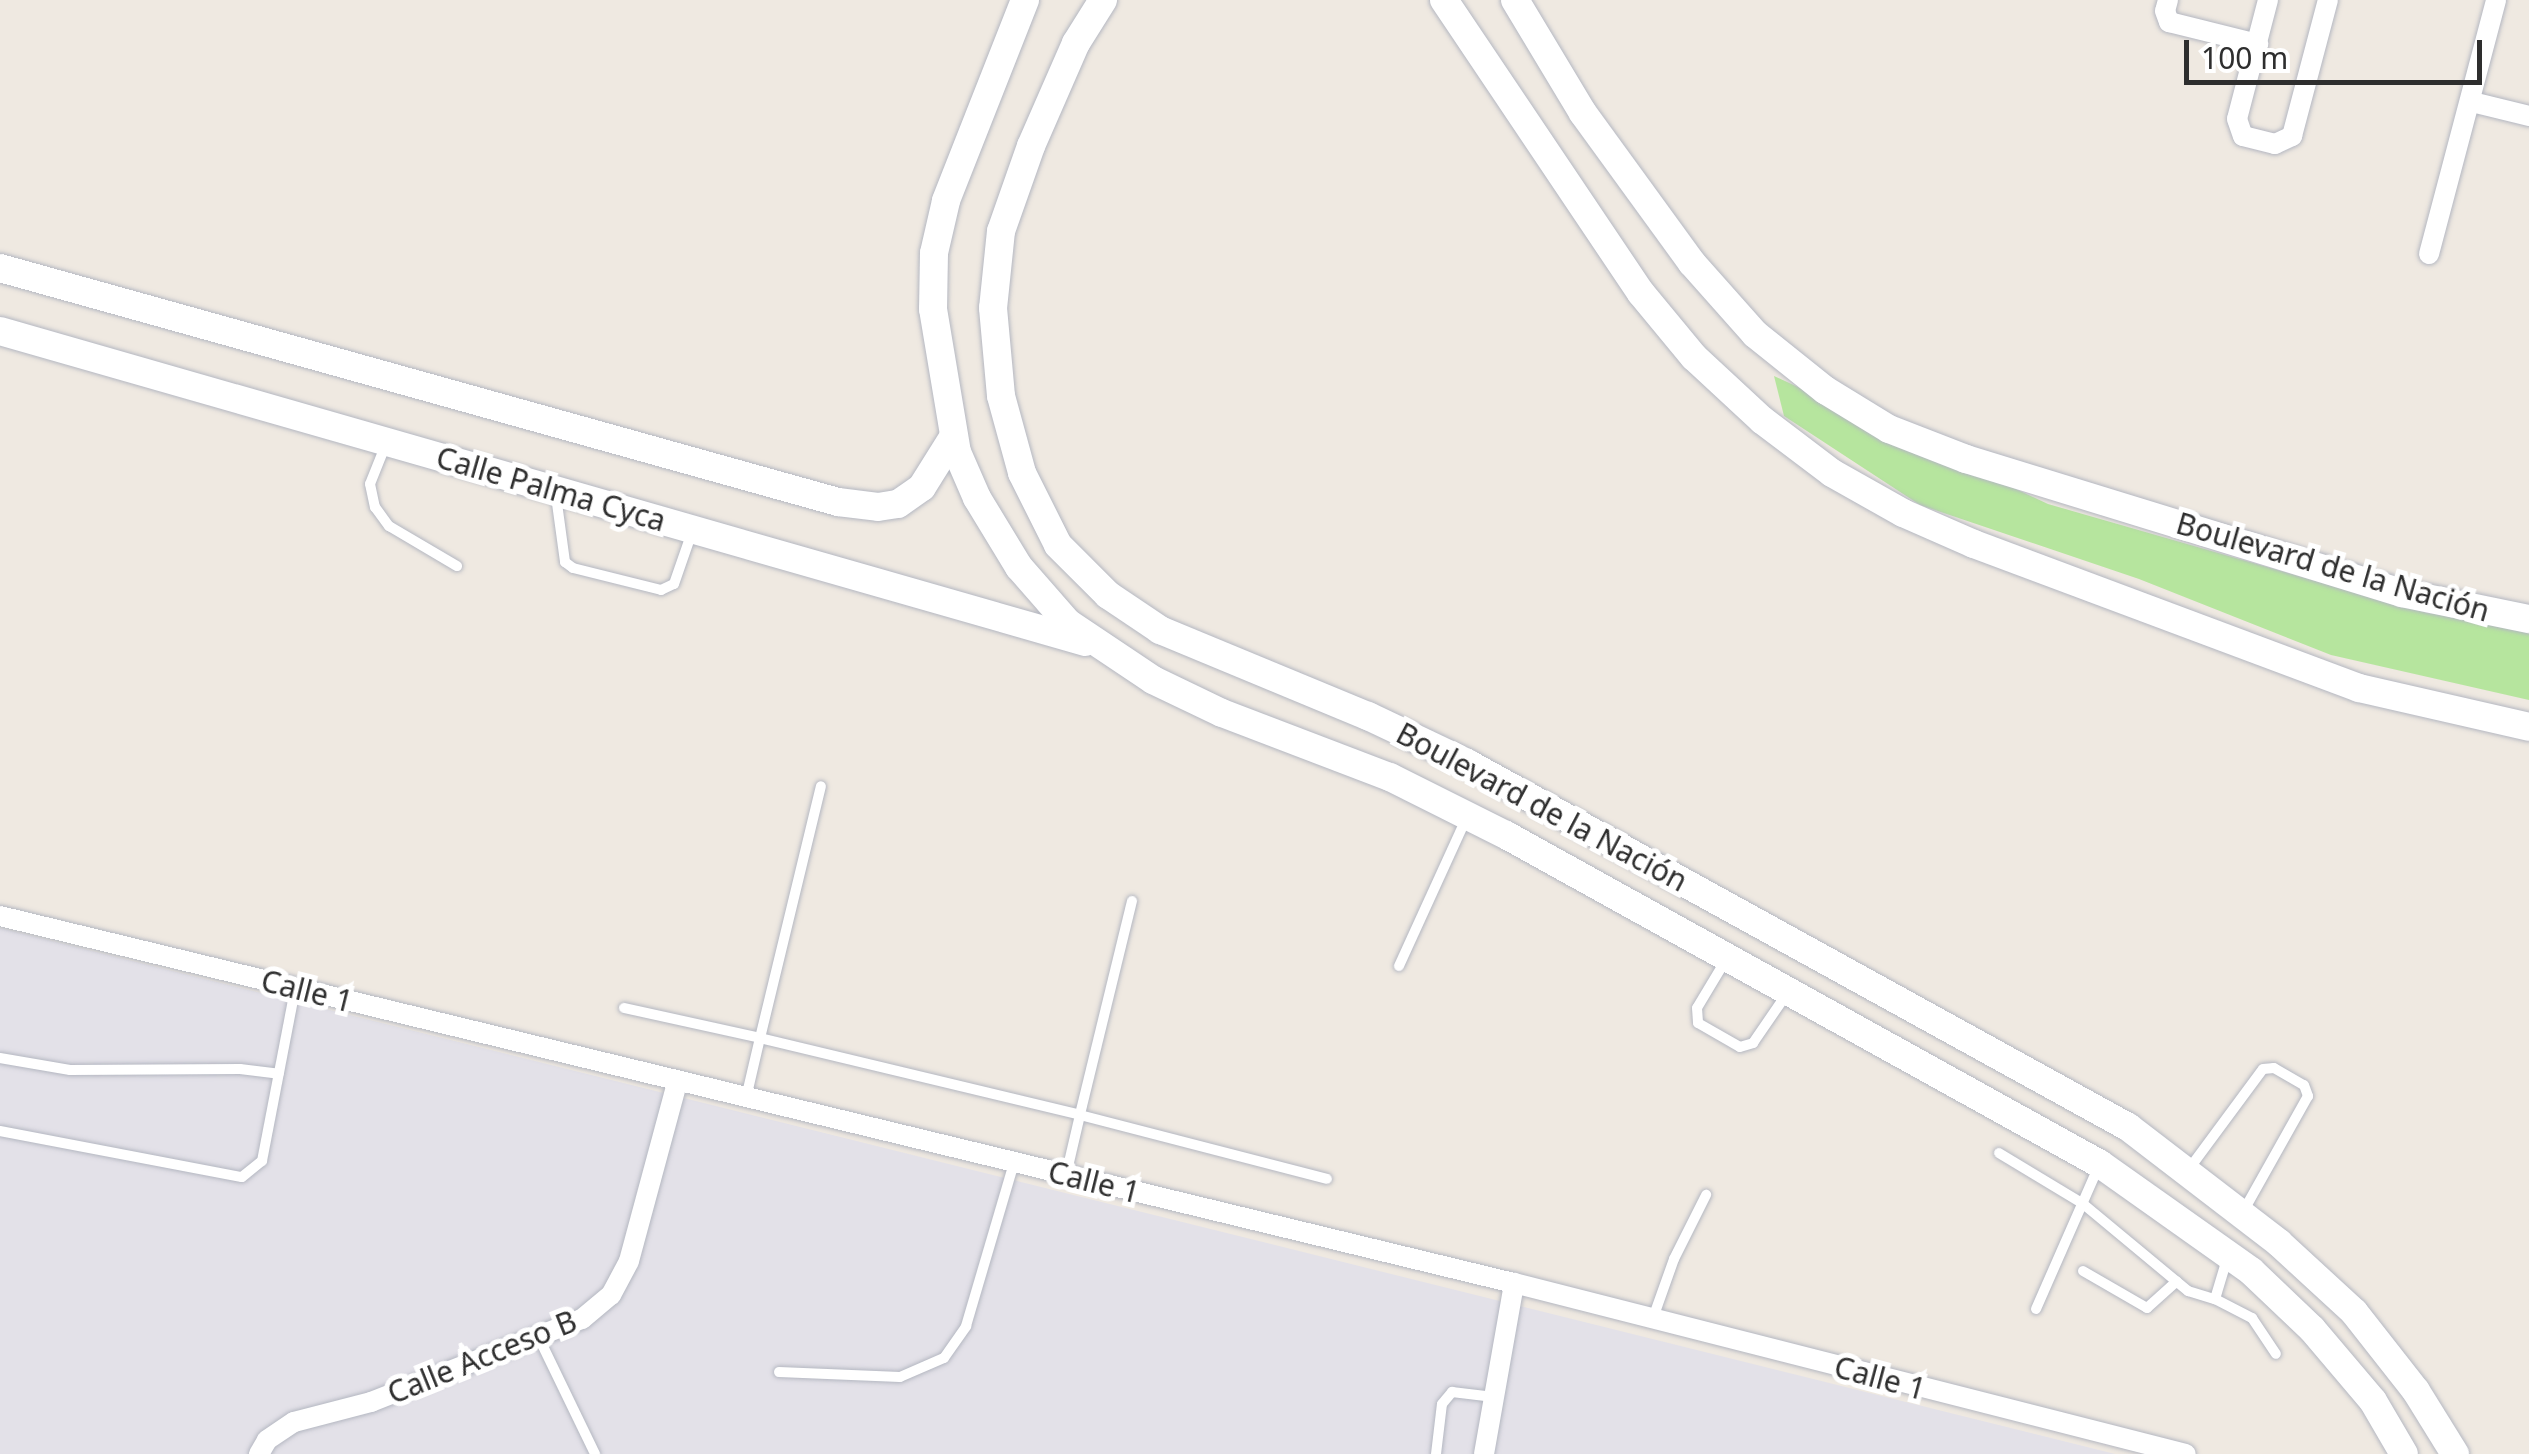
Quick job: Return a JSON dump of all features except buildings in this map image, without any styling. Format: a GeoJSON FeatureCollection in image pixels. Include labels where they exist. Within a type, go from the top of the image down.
{"type":"FeatureCollection","features":[{"type":"Feature","properties":{"kind":"main road","name":"Boulevard de la Nación"},"geometry":{"type":"LineString","coordinates":[[1025,0],[946,201],[934,253],[933,309],[952,439],[977,498],[1019,567],[1068,623],[1152,680],[1222,713],[1390,777],[1467,816],[2100,1164],[2229,1254],[2312,1329],[2374,1401],[2404,1454]]}},
{"type":"Feature","properties":{"kind":"main road","name":"Boulevard de la Nación"},"geometry":{"type":"LineString","coordinates":[[1104,0],[1076,43],[1031,146],[1002,231],[993,308],[1001,396],[1016,454],[1058,545],[1108,595],[1160,630],[1354,709],[1467,763],[2027,1068],[2128,1128],[2242,1213],[2354,1312],[2416,1392],[2455,1454]]}},
{"type":"Feature","properties":{"kind":"main road"},"geometry":{"type":"LineString","coordinates":[[1444,0],[1641,292],[1694,357],[1762,420],[1832,473],[1904,513],[1974,544],[2359,688],[2529,727]]}},
{"type":"Feature","properties":{"kind":"main road","name":"Boulevard de la Nación"},"geometry":{"type":"LineString","coordinates":[[1515,0],[1583,113],[1692,263],[1754,334],[1826,390],[1889,429],[1966,459],[2402,593],[2529,619]]}},
{"type":"Feature","properties":{"kind":"main road"},"geometry":{"type":"LineString","coordinates":[[0,268],[838,502],[878,507],[898,504],[922,487],[952,439]]}},
{"type":"Feature","properties":{"kind":"main road","name":"Calle Palma Cyca"},"geometry":{"type":"LineString","coordinates":[[0,332],[1101,648]]}},
{"type":"Feature","properties":{"kind":"main road"},"geometry":{"type":"LineString","coordinates":[[1728,957],[1749,918]]}},
{"type":"Feature","properties":{"kind":"street"},"geometry":{"type":"LineString","coordinates":[[2168,0],[2165,11],[2169,22],[2258,44]]}},
{"type":"Feature","properties":{"kind":"street"},"geometry":{"type":"LineString","coordinates":[[2268,0],[2238,128],[2243,136],[2285,142],[2292,136],[2328,0]]}},
{"type":"Feature","properties":{"kind":"street"},"geometry":{"type":"LineString","coordinates":[[2429,254],[2496,0]]}},
{"type":"Feature","properties":{"kind":"street"},"geometry":{"type":"LineString","coordinates":[[2472,102],[2529,116]]}},
{"type":"Feature","properties":{"kind":"street","name":"Calle 1"},"geometry":{"type":"LineString","coordinates":[[0,916],[1514,1283],[2186,1454]]}},
{"type":"Feature","properties":{"kind":"street","name":"Calle Acceso B"},"geometry":{"type":"LineString","coordinates":[[260,1454],[267,1440],[294,1422],[372,1402],[582,1319],[611,1296],[629,1261],[677,1082]]}},
{"type":"Feature","properties":{"kind":"street"},"geometry":{"type":"LineString","coordinates":[[1484,1454],[1514,1283]]}},
{"type":"Feature","properties":{"kind":"lane"},"geometry":{"type":"LineString","coordinates":[[386,442],[370,484],[375,507],[389,526],[457,566]]}},
{"type":"Feature","properties":{"kind":"lane"},"geometry":{"type":"LineString","coordinates":[[555,490],[565,562],[572,568],[661,590],[674,584],[692,529]]}},
{"type":"Feature","properties":{"kind":"lane"},"geometry":{"type":"LineString","coordinates":[[745,1099],[821,786]]}},
{"type":"Feature","properties":{"kind":"lane"},"geometry":{"type":"LineString","coordinates":[[1399,966],[1467,816]]}},
{"type":"Feature","properties":{"kind":"lane"},"geometry":{"type":"LineString","coordinates":[[1066,1175],[1132,901]]}},
{"type":"Feature","properties":{"kind":"lane"},"geometry":{"type":"LineString","coordinates":[[1728,957],[1697,1008],[1698,1023],[1740,1047],[1754,1043],[1789,991]]}},
{"type":"Feature","properties":{"kind":"lane"},"geometry":{"type":"LineString","coordinates":[[0,1131],[242,1177],[262,1160],[295,988]]}},
{"type":"Feature","properties":{"kind":"lane"},"geometry":{"type":"LineString","coordinates":[[624,1008],[1080,1115],[1328,1179]]}},
{"type":"Feature","properties":{"kind":"lane"},"geometry":{"type":"LineString","coordinates":[[0,1058],[70,1070],[240,1069],[279,1074]]}},
{"type":"Feature","properties":{"kind":"lane"},"geometry":{"type":"LineString","coordinates":[[2188,1170],[2263,1069],[2274,1068],[2304,1085],[2308,1096],[2242,1213]]}},
{"type":"Feature","properties":{"kind":"lane"},"geometry":{"type":"LineString","coordinates":[[1998,1154],[2082,1204],[2188,1291],[2215,1299],[2252,1318],[2276,1354]]}},
{"type":"Feature","properties":{"kind":"lane"},"geometry":{"type":"LineString","coordinates":[[779,1372],[900,1377],[944,1358],[966,1326],[1014,1162]]}},
{"type":"Feature","properties":{"kind":"lane"},"geometry":{"type":"LineString","coordinates":[[2036,1309],[2100,1164]]}},
{"type":"Feature","properties":{"kind":"lane"},"geometry":{"type":"LineString","coordinates":[[1653,1319],[1674,1259],[1706,1195]]}},
{"type":"Feature","properties":{"kind":"lane"},"geometry":{"type":"LineString","coordinates":[[2215,1299],[2229,1254]]}},
{"type":"Feature","properties":{"kind":"lane"},"geometry":{"type":"LineString","coordinates":[[2083,1271],[2147,1308],[2177,1281]]}},
{"type":"Feature","properties":{"kind":"lane"},"geometry":{"type":"LineString","coordinates":[[538,1336],[595,1454]]}},
{"type":"Feature","properties":{"kind":"lane"},"geometry":{"type":"LineString","coordinates":[[1436,1454],[1442,1404],[1452,1392],[1494,1397]]}},
{"type":"Feature","properties":{"kind":"shaded area"},"geometry":{"type":"Polygon","coordinates":[[[0,928],[2115,1454],[0,1454],[0,928]]]}},
{"type":"Feature","properties":{"kind":"green space"},"geometry":{"type":"Polygon","coordinates":[[[1774,376],[2048,504],[2427,613],[2529,625],[2529,700],[2331,655],[2139,579],[1920,505],[1784,416],[1774,376]]]}}]}
